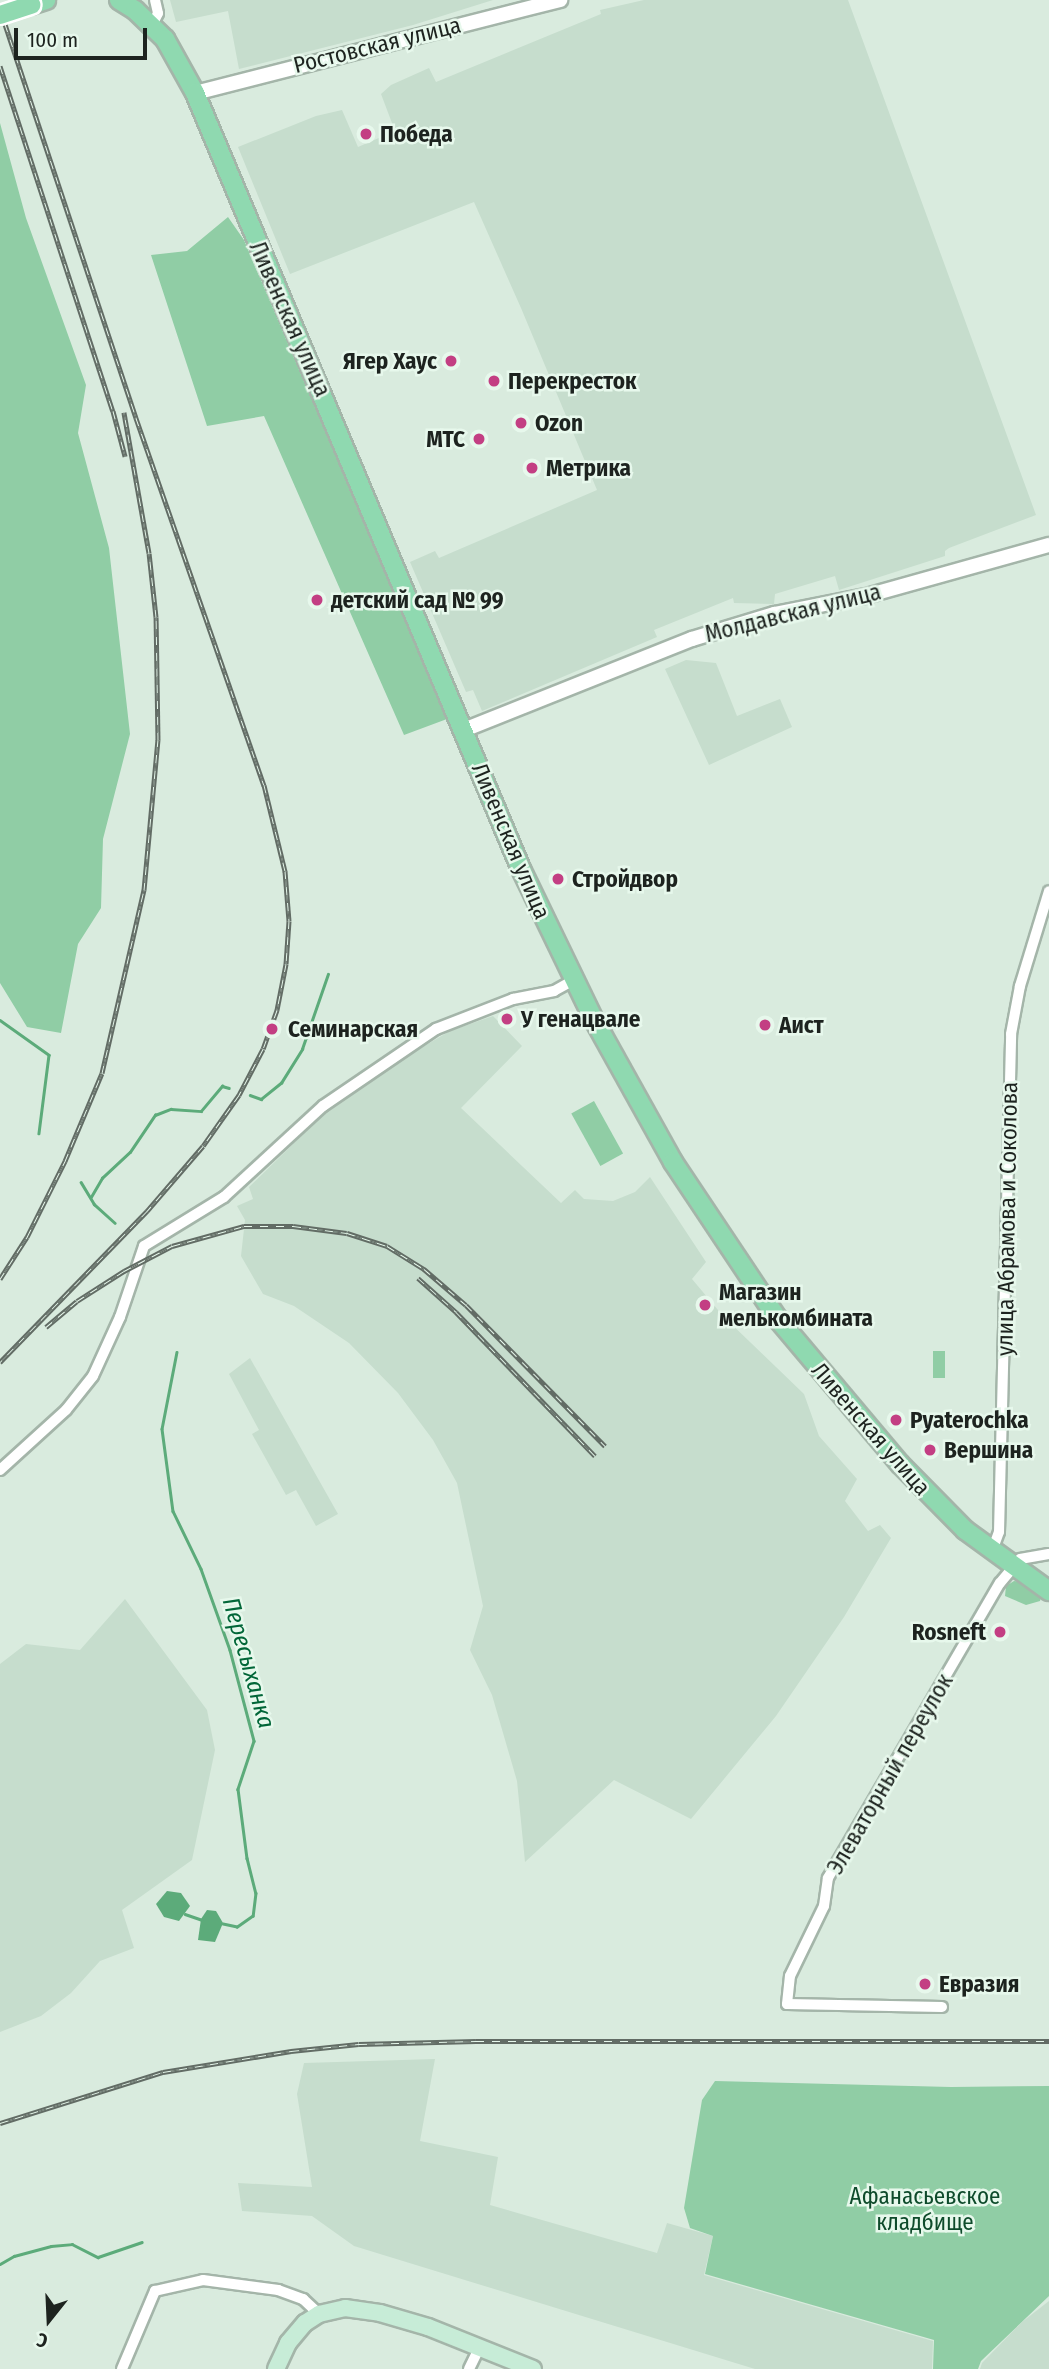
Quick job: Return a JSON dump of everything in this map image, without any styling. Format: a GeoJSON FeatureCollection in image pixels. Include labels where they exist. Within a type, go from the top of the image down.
{"type":"FeatureCollection","features":[{"type":"Feature","properties":{"kind":"main road","name":"Ливенская улица"},"geometry":{"type":"LineString","coordinates":[[119,0],[152,25],[176,56],[195,93],[521,869],[574,980],[673,1162],[758,1293],[798,1346],[928,1494],[992,1551],[1049,1591]]}},
{"type":"Feature","properties":{"kind":"main road"},"geometry":{"type":"LineString","coordinates":[[0,15],[38,2]]}},
{"type":"Feature","properties":{"kind":"main road"},"geometry":{"type":"LineString","coordinates":[[276,2369],[295,2332],[319,2314],[332,2309],[361,2310],[428,2327],[533,2369]]}},
{"type":"Feature","properties":{"kind":"street"},"geometry":{"type":"LineString","coordinates":[[152,25],[158,13],[155,0]]}},
{"type":"Feature","properties":{"kind":"street","name":"Ростовская улица"},"geometry":{"type":"LineString","coordinates":[[195,93],[560,0]]}},
{"type":"Feature","properties":{"kind":"street","name":"Молдавская улица"},"geometry":{"type":"LineString","coordinates":[[464,730],[692,639],[774,614],[866,596],[1049,545]]}},
{"type":"Feature","properties":{"kind":"street","name":"улица Абрамова и Соколова"},"geometry":{"type":"LineString","coordinates":[[992,1551],[999,1532],[1011,1034],[1020,986],[1043,924],[1049,891]]}},
{"type":"Feature","properties":{"kind":"street"},"geometry":{"type":"LineString","coordinates":[[0,1470],[66,1409],[93,1376],[120,1317],[144,1246],[224,1197],[323,1107],[436,1028],[513,999],[554,990],[574,980]]}},
{"type":"Feature","properties":{"kind":"street"},"geometry":{"type":"LineString","coordinates":[[1013,1566],[1020,1559],[1049,1554]]}},
{"type":"Feature","properties":{"kind":"street","name":"Элеваторный переулок"},"geometry":{"type":"LineString","coordinates":[[942,2007],[787,2004],[790,1976],[824,1906],[828,1878],[1013,1566]]}},
{"type":"Feature","properties":{"kind":"street"},"geometry":{"type":"LineString","coordinates":[[122,2369],[155,2291],[203,2280],[278,2290],[303,2299],[319,2314]]}},
{"type":"Feature","properties":{"kind":"street"},"geometry":{"type":"LineString","coordinates":[[469,2369],[480,2346]]}},
{"type":"Feature","properties":{"kind":"shaded area"},"geometry":{"type":"Polygon","coordinates":[[[170,0],[493,0],[413,25],[239,69],[228,11],[176,22],[170,0]]]}},
{"type":"Feature","properties":{"kind":"shaded area"},"geometry":{"type":"Polygon","coordinates":[[[644,0],[848,0],[1036,515],[949,548],[945,551],[945,556],[839,590],[835,576],[775,594],[774,604],[734,603],[733,598],[654,630],[657,637],[482,711],[473,690],[466,692],[410,562],[435,551],[439,558],[597,490],[521,308],[474,202],[290,274],[238,147],[316,116],[342,110],[358,147],[395,131],[381,94],[391,85],[429,68],[436,82],[601,14],[600,10],[644,0]]]}},
{"type":"Feature","properties":{"kind":"shaded area"},"geometry":{"type":"Polygon","coordinates":[[[686,660],[716,663],[737,716],[780,699],[792,727],[709,765],[665,669],[686,660]]]}},
{"type":"Feature","properties":{"kind":"shaded area"},"geometry":{"type":"Polygon","coordinates":[[[493,1016],[522,1046],[461,1108],[561,1203],[575,1190],[584,1199],[613,1201],[635,1192],[650,1177],[706,1262],[692,1279],[723,1316],[804,1394],[819,1436],[857,1479],[845,1501],[868,1531],[880,1525],[891,1538],[844,1617],[776,1716],[691,1819],[614,1780],[525,1862],[517,1781],[492,1695],[470,1650],[483,1606],[457,1483],[433,1440],[398,1393],[349,1343],[294,1306],[263,1294],[241,1256],[245,1220],[237,1206],[253,1199],[249,1187],[329,1109],[366,1080],[450,1031],[493,1016]]]}},
{"type":"Feature","properties":{"kind":"shaded area"},"geometry":{"type":"Polygon","coordinates":[[[250,1358],[338,1514],[316,1526],[296,1490],[286,1495],[252,1434],[259,1430],[229,1374],[250,1358]]]}},
{"type":"Feature","properties":{"kind":"shaded area"},"geometry":{"type":"Polygon","coordinates":[[[125,1599],[207,1710],[215,1750],[192,1860],[122,1910],[134,1948],[100,1961],[71,1993],[41,2016],[0,2032],[0,1664],[26,1644],[80,1650],[125,1599]]]}},
{"type":"Feature","properties":{"kind":"shaded area"},"geometry":{"type":"Polygon","coordinates":[[[167,1891],[181,1893],[190,1906],[179,1921],[164,1917],[156,1904],[167,1891]]]}},
{"type":"Feature","properties":{"kind":"shaded area"},"geometry":{"type":"Polygon","coordinates":[[[207,1910],[216,1911],[223,1923],[215,1942],[198,1940],[201,1919],[207,1910]]]}},
{"type":"Feature","properties":{"kind":"shaded area"},"geometry":{"type":"Polygon","coordinates":[[[435,2059],[420,2141],[498,2157],[490,2205],[657,2253],[667,2223],[713,2236],[704,2275],[933,2341],[932,2369],[755,2369],[354,2246],[312,2216],[242,2211],[238,2183],[312,2187],[297,2094],[304,2063],[435,2059]]]}},
{"type":"Feature","properties":{"kind":"shaded area"},"geometry":{"type":"Polygon","coordinates":[[[1049,2301],[1049,2369],[980,2369],[982,2363],[1022,2322],[1049,2301]]]}},
{"type":"Feature","properties":{"kind":"green space"},"geometry":{"type":"Polygon","coordinates":[[[0,123],[26,218],[86,385],[78,433],[109,548],[130,734],[103,839],[101,908],[78,944],[61,1033],[27,1027],[0,983],[0,123]]]}},
{"type":"Feature","properties":{"kind":"green space"},"geometry":{"type":"Polygon","coordinates":[[[228,217],[244,240],[447,719],[404,735],[264,416],[207,426],[151,255],[187,251],[228,217]]]}},
{"type":"Feature","properties":{"kind":"green space"},"geometry":{"type":"Polygon","coordinates":[[[594,1101],[623,1153],[600,1166],[571,1114],[594,1101]]]}},
{"type":"Feature","properties":{"kind":"green space"},"geometry":{"type":"Polygon","coordinates":[[[933,1351],[945,1351],[945,1378],[933,1378],[933,1351]]]}},
{"type":"Feature","properties":{"kind":"green space"},"geometry":{"type":"Polygon","coordinates":[[[1014,1581],[1021,1582],[1041,1597],[1040,1601],[1026,1605],[1005,1596],[1006,1586],[1014,1581]]]}},
{"type":"Feature","properties":{"kind":"green space","name":"Афанасьевское кладбище"},"geometry":{"type":"Polygon","coordinates":[[[715,2081],[951,2087],[1049,2086],[1049,2296],[981,2361],[978,2369],[933,2369],[934,2340],[705,2274],[713,2236],[690,2228],[684,2208],[702,2100],[715,2081]]]}},
{"type":"Feature","properties":{"kind":"waterway"},"geometry":{"type":"LineString","coordinates":[[250,1095],[261,1099],[281,1083],[302,1049],[328,974]]}},
{"type":"Feature","properties":{"kind":"waterway","name":"Пересыханка"},"geometry":{"type":"LineString","coordinates":[[0,1020],[49,1055],[39,1133]]}},
{"type":"Feature","properties":{"kind":"waterway"},"geometry":{"type":"LineString","coordinates":[[91,1197],[102,1178],[130,1152],[155,1115],[171,1109],[201,1111],[222,1086],[229,1088]]}},
{"type":"Feature","properties":{"kind":"waterway"},"geometry":{"type":"LineString","coordinates":[[81,1182],[94,1204],[115,1223]]}},
{"type":"Feature","properties":{"kind":"waterway","name":"Пересыханка"},"geometry":{"type":"LineString","coordinates":[[177,1352],[162,1429],[173,1511],[201,1569],[230,1650],[254,1741],[238,1789],[247,1858],[256,1893],[253,1916],[237,1927],[223,1924]]}},
{"type":"Feature","properties":{"kind":"waterway","name":"Пересыханка"},"geometry":{"type":"LineString","coordinates":[[185,1914],[202,1920]]}},
{"type":"Feature","properties":{"kind":"waterway"},"geometry":{"type":"LineString","coordinates":[[0,2264],[14,2256],[51,2246],[72,2244],[98,2257],[142,2242]]}},
{"type":"Feature","properties":{"kind":"railway"},"geometry":{"type":"LineString","coordinates":[[0,9],[136,418],[264,785],[285,871],[289,921],[286,964],[277,1010],[263,1049],[239,1095],[203,1146],[147,1211],[0,1362]]}},
{"type":"Feature","properties":{"kind":"railway"},"geometry":{"type":"LineString","coordinates":[[0,66],[113,411],[125,456]]}},
{"type":"Feature","properties":{"kind":"railway"},"geometry":{"type":"LineString","coordinates":[[0,1279],[27,1237],[65,1161],[102,1073],[144,890],[158,740],[156,617],[149,553],[124,412]]}},
{"type":"Feature","properties":{"kind":"railway"},"geometry":{"type":"LineString","coordinates":[[46,1327],[77,1301],[124,1271],[172,1246],[244,1226],[293,1226],[347,1233],[387,1246],[424,1269],[466,1305],[605,1446]]}},
{"type":"Feature","properties":{"kind":"railway"},"geometry":{"type":"LineString","coordinates":[[418,1278],[456,1312],[595,1456]]}},
{"type":"Feature","properties":{"kind":"railway"},"geometry":{"type":"LineString","coordinates":[[0,2123],[163,2072],[291,2051],[359,2044],[476,2041],[1049,2041]]}},
{"type":"Feature","properties":{"kind":"place","name":"Победа"},"geometry":{"type":"Point","coordinates":[366,134]}},
{"type":"Feature","properties":{"kind":"place","name":"Ягер Хаус"},"geometry":{"type":"Point","coordinates":[451,361]}},
{"type":"Feature","properties":{"kind":"place","name":"Перекресток"},"geometry":{"type":"Point","coordinates":[494,381]}},
{"type":"Feature","properties":{"kind":"place","name":"Ozon"},"geometry":{"type":"Point","coordinates":[521,423]}},
{"type":"Feature","properties":{"kind":"place","name":"МТС"},"geometry":{"type":"Point","coordinates":[479,439]}},
{"type":"Feature","properties":{"kind":"place","name":"Метрика"},"geometry":{"type":"Point","coordinates":[532,468]}},
{"type":"Feature","properties":{"kind":"place","name":"детский сад № 99"},"geometry":{"type":"Point","coordinates":[317,600]}},
{"type":"Feature","properties":{"kind":"place","name":"Стройдвор"},"geometry":{"type":"Point","coordinates":[558,879]}},
{"type":"Feature","properties":{"kind":"place","name":"У генацвале"},"geometry":{"type":"Point","coordinates":[507,1019]}},
{"type":"Feature","properties":{"kind":"place","name":"Аист"},"geometry":{"type":"Point","coordinates":[765,1025]}},
{"type":"Feature","properties":{"kind":"place","name":"Семинарская"},"geometry":{"type":"Point","coordinates":[272,1029]}},
{"type":"Feature","properties":{"kind":"place","name":"Магазин мелькомбината"},"geometry":{"type":"Point","coordinates":[705,1305]}},
{"type":"Feature","properties":{"kind":"place","name":"Pyaterochka"},"geometry":{"type":"Point","coordinates":[896,1420]}},
{"type":"Feature","properties":{"kind":"place","name":"Вершина"},"geometry":{"type":"Point","coordinates":[930,1450]}},
{"type":"Feature","properties":{"kind":"place","name":"Rosneft"},"geometry":{"type":"Point","coordinates":[1000,1632]}},
{"type":"Feature","properties":{"kind":"place","name":"Евразия"},"geometry":{"type":"Point","coordinates":[925,1984]}}]}
